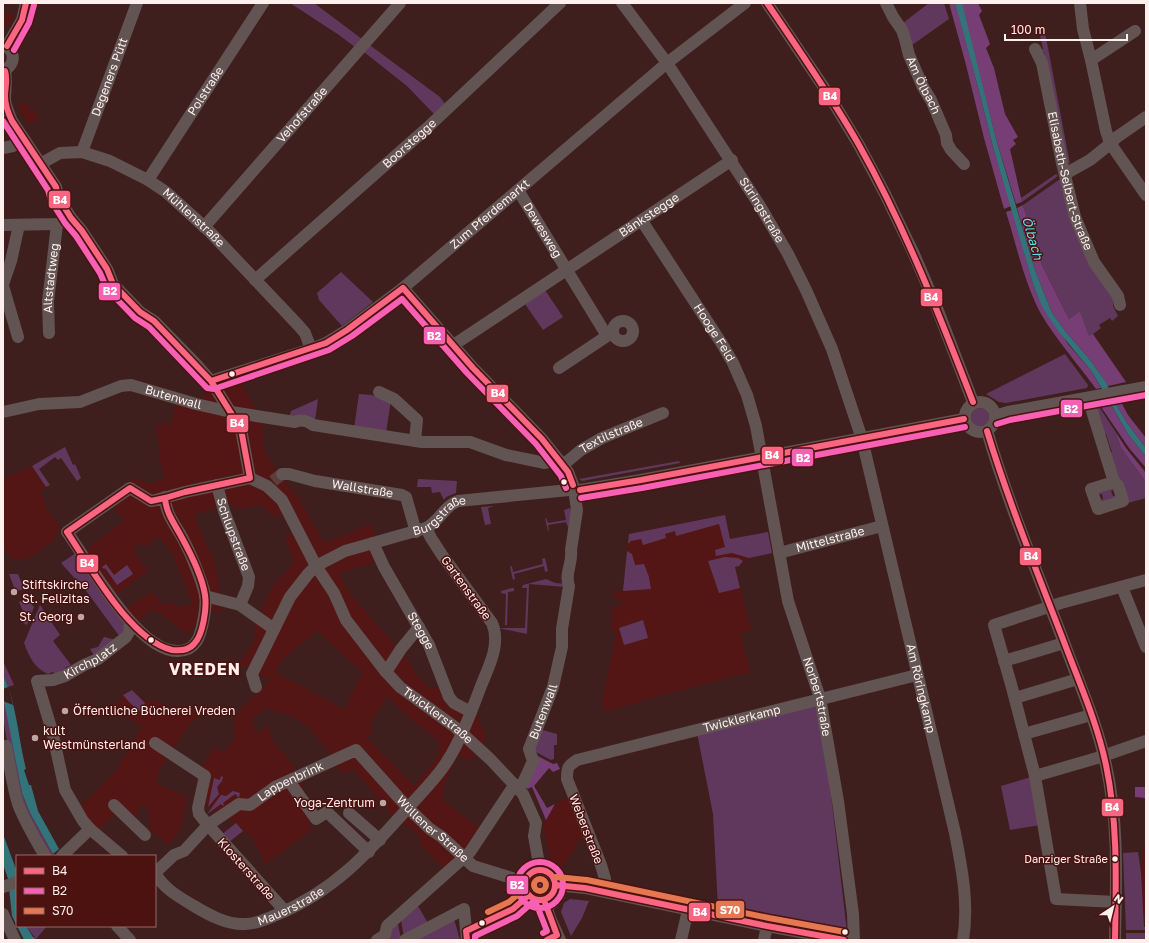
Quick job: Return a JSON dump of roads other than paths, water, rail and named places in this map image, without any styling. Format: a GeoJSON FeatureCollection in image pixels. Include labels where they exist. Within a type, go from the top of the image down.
{"type":"FeatureCollection","features":[{"type":"Feature","properties":{"kind":"street"},"geometry":{"type":"LineString","coordinates":[[26,3],[22,20],[5,46],[12,53],[13,57],[11,65],[4,71],[7,78],[7,110],[12,121],[56,187],[58,197],[71,218],[82,231],[107,269],[113,284],[140,312],[154,320],[211,381],[241,429],[250,478]]}},
{"type":"Feature","properties":{"kind":"street","name":"Degeners Pütt"},"geometry":{"type":"LineString","coordinates":[[82,152],[137,3]]}},
{"type":"Feature","properties":{"kind":"street","name":"Polstraße"},"geometry":{"type":"LineString","coordinates":[[148,180],[263,3]]}},
{"type":"Feature","properties":{"kind":"street","name":"Vehofstraße"},"geometry":{"type":"LineString","coordinates":[[204,227],[400,3]]}},
{"type":"Feature","properties":{"kind":"street","name":"Boorstegge"},"geometry":{"type":"LineString","coordinates":[[255,280],[427,128],[560,3]]}},
{"type":"Feature","properties":{"kind":"street","name":"Süringstraße"},"geometry":{"type":"LineString","coordinates":[[622,3],[667,63],[732,160],[788,254],[806,290],[832,350],[862,439]]}},
{"type":"Feature","properties":{"kind":"street","name":"Zum Pferdemarkt"},"geometry":{"type":"LineString","coordinates":[[211,381],[326,343],[347,330],[403,288],[667,63],[745,3]]}},
{"type":"Feature","properties":{"kind":"street"},"geometry":{"type":"LineString","coordinates":[[767,3],[827,92],[859,145],[881,186],[913,252],[935,303],[973,402]]}},
{"type":"Feature","properties":{"kind":"street","name":"Am Ölbach"},"geometry":{"type":"LineString","coordinates":[[886,3],[902,30],[909,55],[922,87],[931,100],[946,135],[947,143],[951,150],[964,164]]}},
{"type":"Feature","properties":{"kind":"street"},"geometry":{"type":"LineString","coordinates":[[1080,3],[1083,29],[1110,143],[1146,195]]}},
{"type":"Feature","properties":{"kind":"street"},"geometry":{"type":"LineString","coordinates":[[1091,60],[1135,31]]}},
{"type":"Feature","properties":{"kind":"street","name":"Elisabeth-Selbert-Straße"},"geometry":{"type":"LineString","coordinates":[[1035,49],[1042,63],[1072,208],[1094,262],[1118,296],[1120,306]]}},
{"type":"Feature","properties":{"kind":"street"},"geometry":{"type":"LineString","coordinates":[[1065,174],[1090,160],[1110,143],[1146,117]]}},
{"type":"Feature","properties":{"kind":"street"},"geometry":{"type":"LineString","coordinates":[[3,148],[25,141]]}},
{"type":"Feature","properties":{"kind":"street","name":"Mühlenstraße"},"geometry":{"type":"LineString","coordinates":[[40,164],[60,153],[82,152],[110,161],[148,180],[166,192],[233,255],[299,326],[304,333],[310,349]]}},
{"type":"Feature","properties":{"kind":"street","name":"Bänkstegge"},"geometry":{"type":"LineString","coordinates":[[454,346],[732,160]]}},
{"type":"Feature","properties":{"kind":"street","name":"Dewesweg"},"geometry":{"type":"LineString","coordinates":[[518,190],[566,271]]}},
{"type":"Feature","properties":{"kind":"street"},"geometry":{"type":"LineString","coordinates":[[3,225],[57,224],[71,218]]}},
{"type":"Feature","properties":{"kind":"street","name":"Hooge Feld"},"geometry":{"type":"LineString","coordinates":[[642,221],[704,315],[733,364],[747,395],[756,426],[761,457]]}},
{"type":"Feature","properties":{"kind":"street","name":"Altstadtweg"},"geometry":{"type":"LineString","coordinates":[[49,333],[48,302],[57,224]]}},
{"type":"Feature","properties":{"kind":"street"},"geometry":{"type":"LineString","coordinates":[[18,337],[3,285],[11,260],[19,225]]}},
{"type":"Feature","properties":{"kind":"street"},"geometry":{"type":"LineString","coordinates":[[559,368],[610,334],[566,271]]}},
{"type":"Feature","properties":{"kind":"street"},"geometry":{"type":"LineString","coordinates":[[403,288],[473,368],[524,419],[561,462],[568,472],[575,490]]}},
{"type":"Feature","properties":{"kind":"street","name":"Butenwall"},"geometry":{"type":"LineString","coordinates":[[3,412],[39,404],[80,402],[121,386],[131,385],[196,404],[231,412],[295,422],[299,420],[313,424],[416,441],[470,442],[506,455],[545,463],[561,462]]}},
{"type":"Feature","properties":{"kind":"street"},"geometry":{"type":"LineString","coordinates":[[995,416],[1008,412],[1146,386]]}},
{"type":"Feature","properties":{"kind":"street"},"geometry":{"type":"LineString","coordinates":[[379,392],[394,399],[417,420],[416,441]]}},
{"type":"Feature","properties":{"kind":"street"},"geometry":{"type":"LineString","coordinates":[[1093,396],[1114,482]]}},
{"type":"Feature","properties":{"kind":"street"},"geometry":{"type":"LineString","coordinates":[[973,402],[988,403],[991,406],[995,416],[992,425],[987,431],[979,432],[974,431],[967,426],[964,419],[966,408],[973,402]]}},
{"type":"Feature","properties":{"kind":"street","name":"Textilstraße"},"geometry":{"type":"LineString","coordinates":[[561,462],[596,442],[663,413]]}},
{"type":"Feature","properties":{"kind":"street","name":"Burgstraße"},"geometry":{"type":"LineString","coordinates":[[316,566],[345,552],[421,530],[435,523],[448,506],[458,501],[575,490],[640,480],[964,419]]}},
{"type":"Feature","properties":{"kind":"street"},"geometry":{"type":"LineString","coordinates":[[987,431],[1012,504],[1078,679],[1104,755],[1115,820],[1115,940]]}},
{"type":"Feature","properties":{"kind":"street","name":"Am Röringkamp"},"geometry":{"type":"LineString","coordinates":[[862,439],[944,785],[963,878],[966,902],[966,924],[963,940]]}},
{"type":"Feature","properties":{"kind":"street","name":"Norbertstraße"},"geometry":{"type":"LineString","coordinates":[[761,457],[788,601],[820,698],[839,808],[853,914],[854,940]]}},
{"type":"Feature","properties":{"kind":"street","name":"Wallstraße"},"geometry":{"type":"LineString","coordinates":[[274,480],[289,474],[315,481],[402,495],[406,497],[421,530]]}},
{"type":"Feature","properties":{"kind":"street"},"geometry":{"type":"LineString","coordinates":[[165,497],[167,510],[183,539],[206,596],[201,632],[198,640],[192,646],[183,650],[175,651],[155,644],[130,622],[67,532],[130,488],[151,501],[165,497],[250,478],[274,480]]}},
{"type":"Feature","properties":{"kind":"street","name":"Twicklerstraße"},"geometry":{"type":"LineString","coordinates":[[274,480],[275,492],[286,506],[316,566],[334,593],[346,620],[386,672],[400,687],[446,720],[461,733],[490,759],[523,794],[536,823],[534,836],[540,870]]}},
{"type":"Feature","properties":{"kind":"street","name":"Schlupstraße"},"geometry":{"type":"LineString","coordinates":[[217,485],[224,511],[249,577],[248,586],[240,605]]}},
{"type":"Feature","properties":{"kind":"street","name":"Butenwall"},"geometry":{"type":"LineString","coordinates":[[378,940],[385,935],[387,926],[470,852],[511,790],[523,783],[533,761],[529,749],[553,687],[563,638],[562,629],[569,586],[567,580],[571,566],[571,550],[577,510],[575,490]]}},
{"type":"Feature","properties":{"kind":"street","name":"Mittelstraße"},"geometry":{"type":"LineString","coordinates":[[778,553],[882,526]]}},
{"type":"Feature","properties":{"kind":"street","name":"Gartenstraße"},"geometry":{"type":"LineString","coordinates":[[421,530],[430,538],[493,626],[496,642],[493,657],[461,733]]}},
{"type":"Feature","properties":{"kind":"street","name":"Stegge"},"geometry":{"type":"LineString","coordinates":[[373,543],[384,567],[431,650],[450,700],[471,712]]}},
{"type":"Feature","properties":{"kind":"street"},"geometry":{"type":"LineString","coordinates":[[256,687],[252,674],[285,605],[293,592],[316,566]]}},
{"type":"Feature","properties":{"kind":"street"},"geometry":{"type":"LineString","coordinates":[[1116,902],[1056,899],[1035,776],[994,625],[1050,607],[1146,580]]}},
{"type":"Feature","properties":{"kind":"street"},"geometry":{"type":"LineString","coordinates":[[1122,587],[1146,647]]}},
{"type":"Feature","properties":{"kind":"street"},"geometry":{"type":"LineString","coordinates":[[206,596],[240,605],[274,629]]}},
{"type":"Feature","properties":{"kind":"street","name":"Kirchplatz"},"geometry":{"type":"LineString","coordinates":[[90,829],[83,821],[65,790],[52,731],[37,681],[59,678],[84,664],[98,659],[126,637],[129,632],[130,622]]}},
{"type":"Feature","properties":{"kind":"street"},"geometry":{"type":"LineString","coordinates":[[386,672],[401,649],[419,627]]}},
{"type":"Feature","properties":{"kind":"street"},"geometry":{"type":"LineString","coordinates":[[1004,661],[1064,643]]}},
{"type":"Feature","properties":{"kind":"street","name":"Twicklerkamp"},"geometry":{"type":"LineString","coordinates":[[569,765],[577,760],[820,698],[917,675]]}},
{"type":"Feature","properties":{"kind":"street"},"geometry":{"type":"LineString","coordinates":[[1015,698],[1078,679]]}},
{"type":"Feature","properties":{"kind":"street"},"geometry":{"type":"LineString","coordinates":[[1024,734],[1091,716]]}},
{"type":"Feature","properties":{"kind":"street","name":"Mauerstraße"},"geometry":{"type":"LineString","coordinates":[[156,874],[163,885],[173,893],[213,916],[226,921],[245,924],[254,923],[285,911],[310,898],[335,881],[356,864],[380,840],[436,778],[447,762],[461,733]]}},
{"type":"Feature","properties":{"kind":"street"},"geometry":{"type":"LineString","coordinates":[[1035,776],[1146,741]]}},
{"type":"Feature","properties":{"kind":"street","name":"Klosterstraße"},"geometry":{"type":"LineString","coordinates":[[155,743],[205,776],[198,808],[199,814],[285,911]]}},
{"type":"Feature","properties":{"kind":"street"},"geometry":{"type":"LineString","coordinates":[[5,746],[18,803],[33,836],[44,855]]}},
{"type":"Feature","properties":{"kind":"street","name":"Wüllener Straße"},"geometry":{"type":"LineString","coordinates":[[356,750],[408,808],[473,866],[525,882]]}},
{"type":"Feature","properties":{"kind":"street","name":"Lappenbrink"},"geometry":{"type":"LineString","coordinates":[[156,872],[174,855],[184,851],[208,825],[238,804],[250,805],[275,787],[289,782],[356,750]]}},
{"type":"Feature","properties":{"kind":"street","name":"Weberstraße"},"geometry":{"type":"LineString","coordinates":[[569,765],[567,779],[601,865],[605,879],[606,892]]}},
{"type":"Feature","properties":{"kind":"street"},"geometry":{"type":"LineString","coordinates":[[289,782],[316,819],[327,812],[368,852]]}},
{"type":"Feature","properties":{"kind":"street"},"geometry":{"type":"LineString","coordinates":[[114,806],[145,835]]}},
{"type":"Feature","properties":{"kind":"street"},"geometry":{"type":"LineString","coordinates":[[349,813],[380,840]]}},
{"type":"Feature","properties":{"kind":"street"},"geometry":{"type":"LineString","coordinates":[[64,855],[90,829],[121,855]]}},
{"type":"Feature","properties":{"kind":"street"},"geometry":{"type":"LineString","coordinates":[[540,870],[545,871],[552,876],[555,885],[553,892],[548,898],[544,900],[536,900],[529,895],[525,889],[525,882],[530,874],[540,870]]}},
{"type":"Feature","properties":{"kind":"street"},"geometry":{"type":"LineString","coordinates":[[555,885],[585,888],[767,926],[844,940]]}},
{"type":"Feature","properties":{"kind":"street"},"geometry":{"type":"LineString","coordinates":[[544,900],[555,938]]}},
{"type":"Feature","properties":{"kind":"street"},"geometry":{"type":"LineString","coordinates":[[405,940],[464,909],[468,940]]}},
{"type":"Feature","properties":{"kind":"street"},"geometry":{"type":"LineString","coordinates":[[681,940],[688,910]]}},
{"type":"Feature","properties":{"kind":"street"},"geometry":{"type":"LineString","coordinates":[[3,914],[15,940]]}},
{"type":"Feature","properties":{"kind":"street"},"geometry":{"type":"LineString","coordinates":[[764,940],[767,926]]}},
{"type":"Feature","properties":{"kind":"street"},"geometry":{"type":"LineString","coordinates":[[118,927],[130,940]]}},
{"type":"Feature","properties":{"kind":"water"},"geometry":{"type":"Polygon","coordinates":[[[955,3],[962,3],[996,139],[1035,270],[1052,313],[1091,361],[1107,384],[1113,399],[1127,423],[1146,448],[1146,457],[1128,434],[1092,372],[1059,332],[1039,300],[993,147],[955,3]]]}},
{"type":"Feature","properties":{"kind":"water"},"geometry":{"type":"Polygon","coordinates":[[[3,675],[8,686],[14,709],[26,769],[24,770],[29,785],[31,785],[38,811],[59,849],[53,854],[30,813],[22,793],[3,696],[3,675]]]}},
{"type":"Feature","properties":{"kind":"water"},"geometry":{"type":"Polygon","coordinates":[[[3,834],[16,869],[16,924],[12,916],[8,879],[3,864],[3,834]]]}},
{"type":"Feature","properties":{"kind":"water"},"geometry":{"type":"Polygon","coordinates":[[[18,927],[27,927],[33,937],[37,940],[24,940],[18,927]]]}},
{"type":"Feature","properties":{"kind":"tunnel"},"geometry":{"type":"LineString","coordinates":[[273,481],[282,474]]}},
{"type":"Feature","properties":{"kind":"place","name":"Stiftskirche St. Felizitas"},"geometry":{"type":"Point","coordinates":[14,592]}},
{"type":"Feature","properties":{"kind":"place","name":"St. Georg"},"geometry":{"type":"Point","coordinates":[81,617]}},
{"type":"Feature","properties":{"kind":"place","name":"Öffentliche Bücherei Vreden"},"geometry":{"type":"Point","coordinates":[65,711]}},
{"type":"Feature","properties":{"kind":"place","name":"kult Westmünsterland"},"geometry":{"type":"Point","coordinates":[35,738]}},
{"type":"Feature","properties":{"kind":"place","name":"Yoga-Zentrum"},"geometry":{"type":"Point","coordinates":[383,803]}},
{"type":"Feature","properties":{"kind":"place","name":"Danziger Straße"},"geometry":{"type":"Point","coordinates":[1115,859]}},
{"type":"Feature","properties":{"kind":"district","name":"VREDEN"},"geometry":{"type":"Point","coordinates":[205,669]}},
{"type":"Feature","properties":{"kind":"water label","name":"Ölbach"},"geometry":{"type":"Point","coordinates":[1033,238]}}]}
